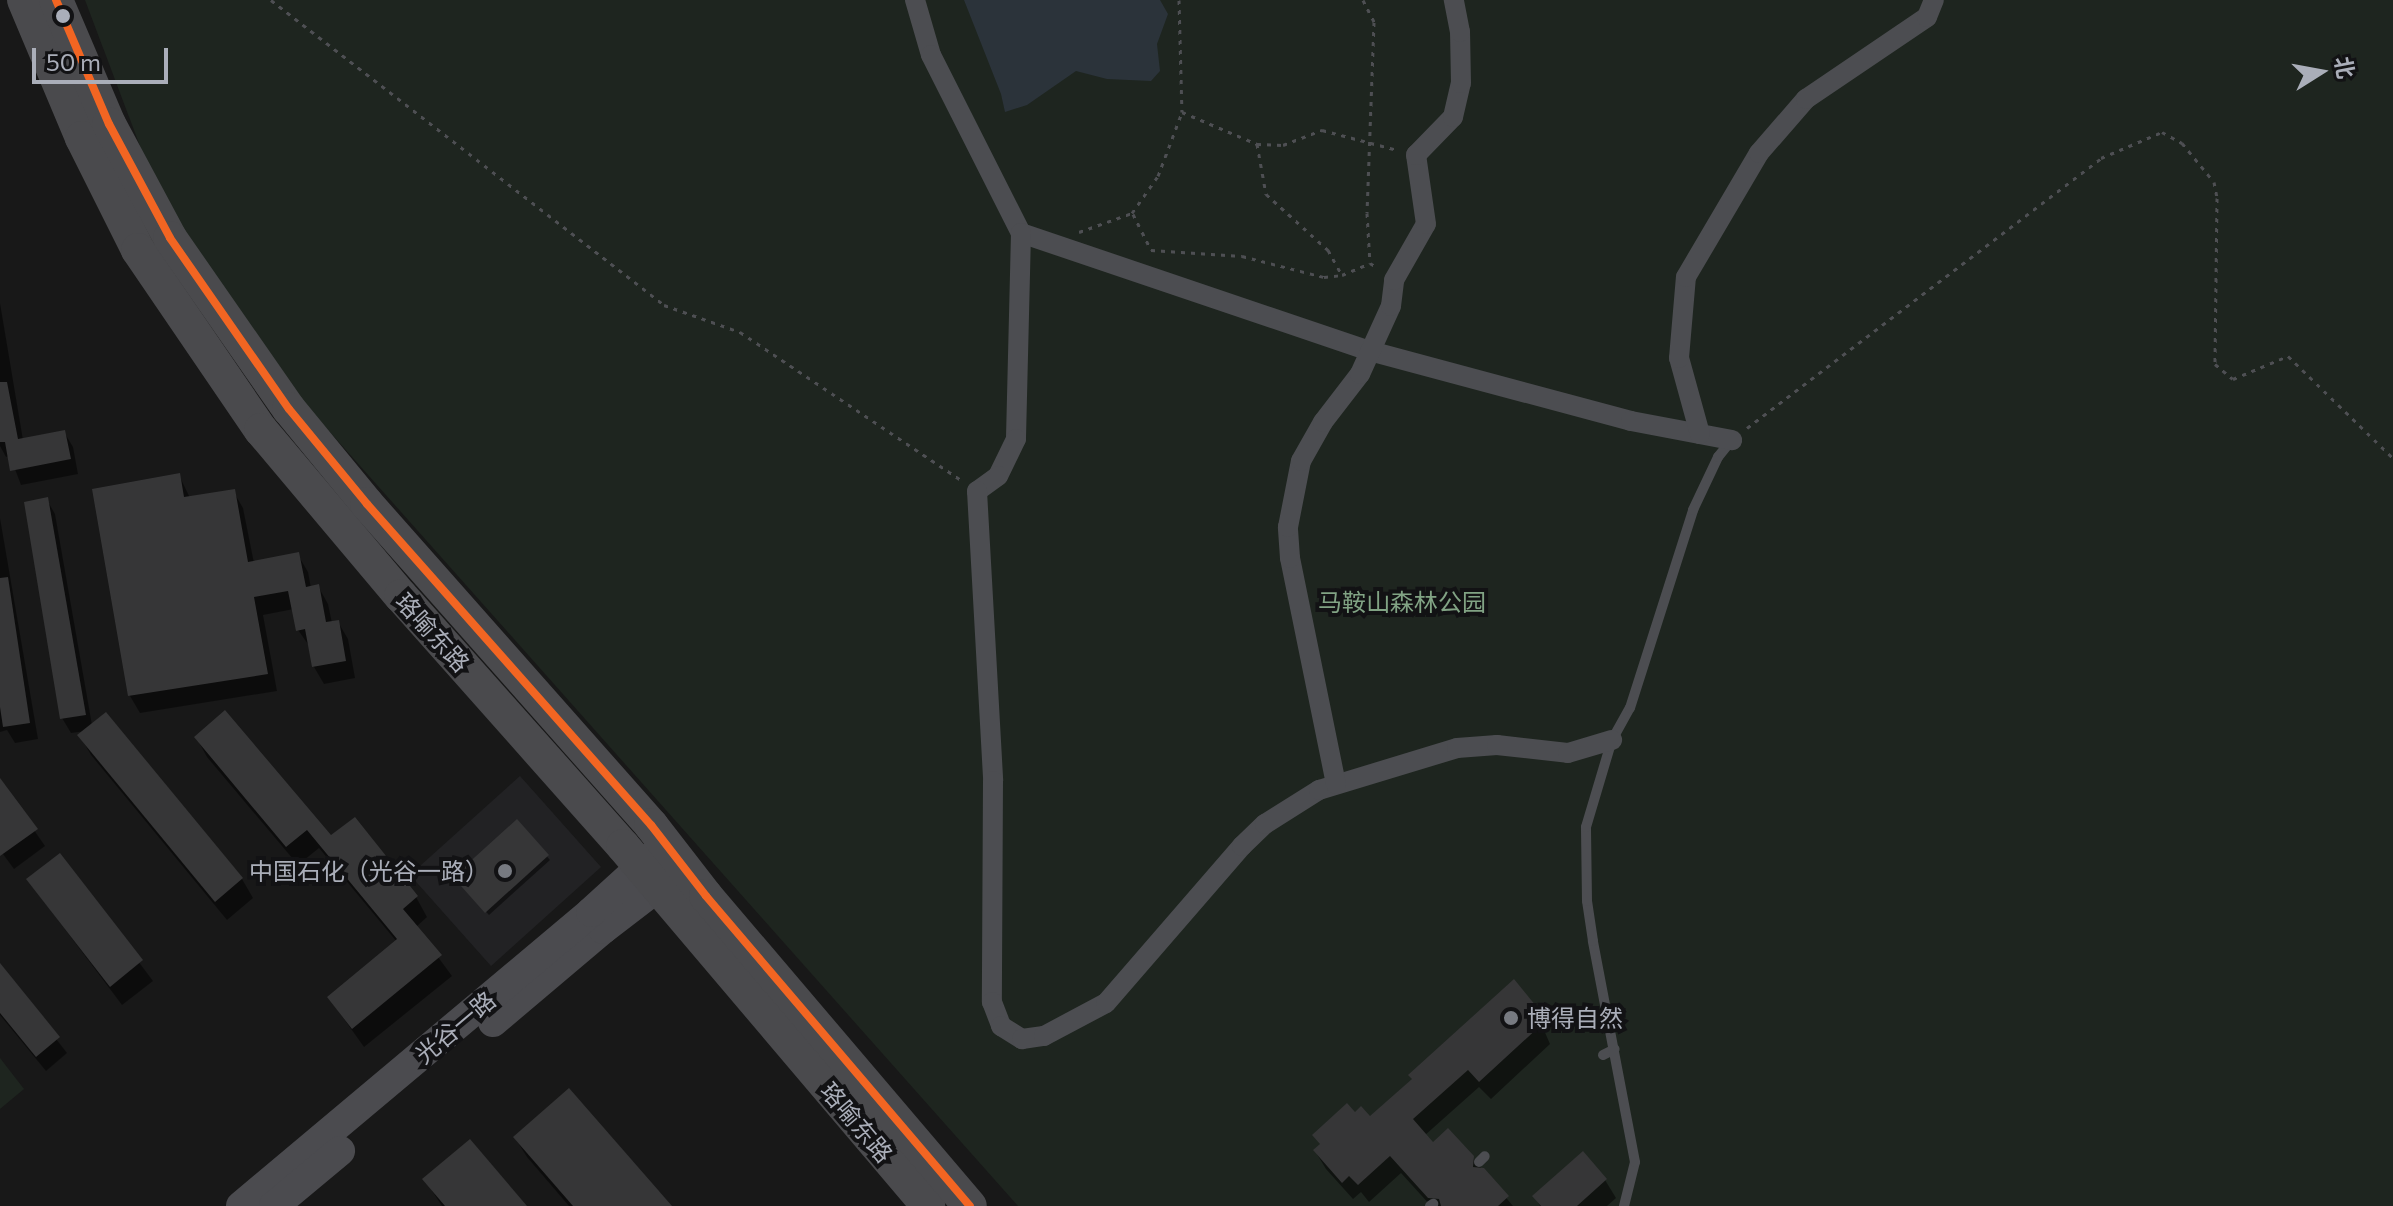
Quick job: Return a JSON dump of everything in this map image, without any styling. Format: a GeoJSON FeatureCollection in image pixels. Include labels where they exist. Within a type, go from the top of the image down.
{"type":"FeatureCollection","features":[{"type":"Feature","properties":{"kind":"highway","name":"珞喻东路"},"geometry":{"type":"LineString","coordinates":[[24,0],[82,138],[138,250],[261,430],[401,596],[662,866],[970,1206]]}},
{"type":"Feature","properties":{"kind":"highway","name":"珞喻东路"},"geometry":{"type":"LineString","coordinates":[[56,0],[109,124],[170,238],[289,409],[662,866],[928,1206]]}},
{"type":"Feature","properties":{"kind":"main road","name":"光谷一路"},"geometry":{"type":"LineString","coordinates":[[241,1206],[662,866]]}},
{"type":"Feature","properties":{"kind":"main road","name":"光谷一路"},"geometry":{"type":"LineString","coordinates":[[274,1206],[603,929],[662,866]]}},
{"type":"Feature","properties":{"kind":"street"},"geometry":{"type":"LineString","coordinates":[[915,0],[931,55],[1021,233],[1021,354],[1016,439],[998,476],[977,491],[993,781],[992,1002],[1001,1026],[1022,1039],[1044,1036],[1106,1003],[1242,846],[1265,824],[1319,790],[1457,748],[1497,745],[1568,753],[1612,740]]}},
{"type":"Feature","properties":{"kind":"street"},"geometry":{"type":"LineString","coordinates":[[1336,784],[1290,558],[1288,527],[1301,461],[1323,422],[1360,374],[1391,306],[1394,280],[1426,224],[1416,155],[1453,117],[1461,83],[1460,32],[1454,0]]}},
{"type":"Feature","properties":{"kind":"street"},"geometry":{"type":"LineString","coordinates":[[1700,434],[1679,358],[1686,277],[1759,153],[1806,99],[1927,17],[1934,0]]}},
{"type":"Feature","properties":{"kind":"street"},"geometry":{"type":"LineString","coordinates":[[1021,233],[1370,351],[1631,421],[1732,440]]}},
{"type":"Feature","properties":{"kind":"lane"},"geometry":{"type":"LineString","coordinates":[[1624,1206],[1635,1162],[1587,901],[1586,827],[1612,740],[1630,708],[1693,510],[1718,457],[1732,440]]}},
{"type":"Feature","properties":{"kind":"lane"},"geometry":{"type":"LineString","coordinates":[[1603,1055],[1615,1049]]}},
{"type":"Feature","properties":{"kind":"path"},"geometry":{"type":"LineString","coordinates":[[271,0],[664,305],[740,332],[977,491]]}},
{"type":"Feature","properties":{"kind":"path"},"geometry":{"type":"LineString","coordinates":[[1054,245],[1094,225],[1132,213],[1158,176],[1182,112],[1179,0]]}},
{"type":"Feature","properties":{"kind":"path"},"geometry":{"type":"LineString","coordinates":[[1363,0],[1374,22],[1367,142],[1370,263]]}},
{"type":"Feature","properties":{"kind":"path"},"geometry":{"type":"LineString","coordinates":[[1182,112],[1257,144],[1283,145],[1322,130],[1416,155]]}},
{"type":"Feature","properties":{"kind":"path"},"geometry":{"type":"LineString","coordinates":[[1732,440],[2101,158],[2162,132],[2182,143],[2214,182],[2217,198],[2215,364],[2233,379],[2288,356],[2393,458]]}},
{"type":"Feature","properties":{"kind":"path"},"geometry":{"type":"LineString","coordinates":[[1257,144],[1266,194],[1328,250],[1342,275]]}},
{"type":"Feature","properties":{"kind":"path"},"geometry":{"type":"LineString","coordinates":[[1132,213],[1151,250],[1242,256],[1324,277],[1342,275],[1370,263]]}},
{"type":"Feature","properties":{"kind":"path"},"geometry":{"type":"LineString","coordinates":[[1370,263],[1394,280]]}},
{"type":"Feature","properties":{"kind":"shaded area"},"geometry":{"type":"Polygon","coordinates":[[[964,0],[1160,0],[1168,14],[1157,44],[1160,71],[1151,81],[1107,79],[1076,71],[1027,105],[1005,112],[1001,94],[964,0]]]}},
{"type":"Feature","properties":{"kind":"shaded area"},"geometry":{"type":"Polygon","coordinates":[[[520,776],[601,867],[491,966],[410,875],[520,776]]]}},
{"type":"Feature","properties":{"kind":"green space","name":"马鞍山森林公园"},"geometry":{"type":"Polygon","coordinates":[[[85,0],[2393,0],[2393,1206],[1018,1206],[305,404],[160,199],[85,0]]]}},
{"type":"Feature","properties":{"kind":"green space"},"geometry":{"type":"Polygon","coordinates":[[[0,1058],[24,1089],[0,1109],[0,1058]]]}},
{"type":"Feature","properties":{"kind":"building"},"geometry":{"type":"Polygon","coordinates":[[[0,382],[7,382],[18,439],[65,430],[71,459],[10,471],[5,442],[0,442],[0,382]]]}},
{"type":"Feature","properties":{"kind":"building"},"geometry":{"type":"Polygon","coordinates":[[[180,473],[184,497],[235,489],[248,562],[299,552],[306,587],[319,584],[326,622],[339,620],[346,661],[312,667],[305,629],[296,631],[288,591],[254,597],[268,674],[128,696],[92,489],[180,473]]]}},
{"type":"Feature","properties":{"kind":"building"},"geometry":{"type":"Polygon","coordinates":[[[48,497],[86,715],[60,719],[24,502],[48,497]]]}},
{"type":"Feature","properties":{"kind":"building"},"geometry":{"type":"Polygon","coordinates":[[[8,577],[30,723],[3,727],[0,707],[0,578],[8,577]]]}},
{"type":"Feature","properties":{"kind":"building"},"geometry":{"type":"Polygon","coordinates":[[[225,710],[331,835],[355,817],[418,896],[403,909],[442,955],[352,1029],[327,997],[397,939],[307,830],[286,847],[194,737],[225,710]]]}},
{"type":"Feature","properties":{"kind":"building"},"geometry":{"type":"Polygon","coordinates":[[[106,712],[243,878],[215,902],[77,735],[106,712]]]}},
{"type":"Feature","properties":{"kind":"building"},"geometry":{"type":"Polygon","coordinates":[[[0,778],[38,829],[0,856],[0,778]]]}},
{"type":"Feature","properties":{"kind":"building"},"geometry":{"type":"Polygon","coordinates":[[[517,819],[549,855],[485,913],[453,877],[517,819]]]}},
{"type":"Feature","properties":{"kind":"building"},"geometry":{"type":"Polygon","coordinates":[[[60,853],[143,960],[110,987],[26,879],[60,853]]]}},
{"type":"Feature","properties":{"kind":"building"},"geometry":{"type":"Polygon","coordinates":[[[0,963],[60,1037],[36,1057],[0,1013],[0,963]]]}},
{"type":"Feature","properties":{"kind":"building"},"geometry":{"type":"Polygon","coordinates":[[[1514,979],[1536,1006],[1530,1011],[1541,1025],[1479,1082],[1468,1070],[1413,1119],[1433,1142],[1448,1128],[1474,1156],[1473,1167],[1484,1168],[1509,1196],[1498,1206],[1441,1206],[1439,1199],[1428,1198],[1390,1156],[1358,1185],[1349,1176],[1342,1183],[1313,1150],[1320,1144],[1312,1135],[1347,1103],[1355,1112],[1361,1106],[1370,1116],[1412,1079],[1408,1075],[1514,979]]]}},
{"type":"Feature","properties":{"kind":"building"},"geometry":{"type":"Polygon","coordinates":[[[569,1088],[672,1206],[573,1206],[513,1137],[569,1088]]]}},
{"type":"Feature","properties":{"kind":"building"},"geometry":{"type":"Polygon","coordinates":[[[470,1139],[527,1206],[445,1206],[422,1179],[470,1139]]]}},
{"type":"Feature","properties":{"kind":"building"},"geometry":{"type":"Polygon","coordinates":[[[1583,1151],[1607,1179],[1577,1206],[1541,1206],[1532,1196],[1583,1151]]]}},
{"type":"Feature","properties":{"kind":"transit line"},"geometry":{"type":"LineString","coordinates":[[56,0],[109,124],[170,238],[289,409],[367,504],[651,825],[706,896],[970,1206]]}},
{"type":"Feature","properties":{"kind":"place","name":"中国石化（光谷一路）"},"geometry":{"type":"Point","coordinates":[505,871]}},
{"type":"Feature","properties":{"kind":"place","name":"博得自然"},"geometry":{"type":"Point","coordinates":[1511,1018]}}]}
